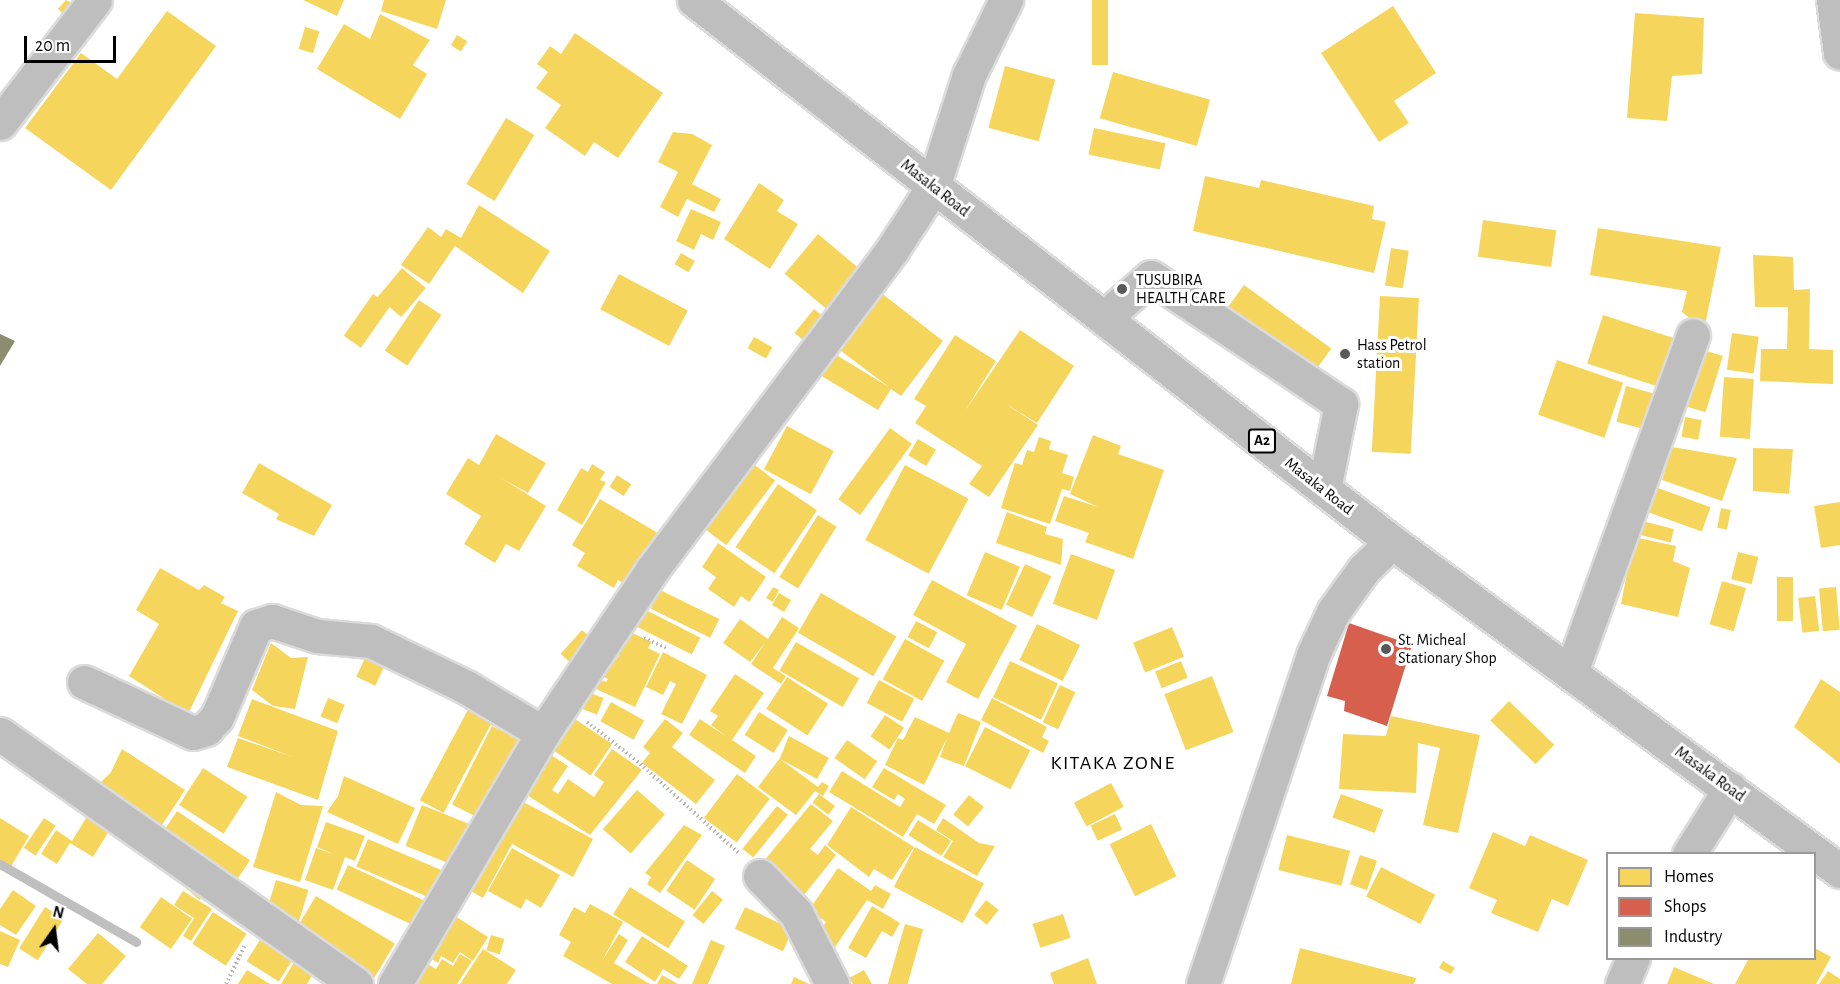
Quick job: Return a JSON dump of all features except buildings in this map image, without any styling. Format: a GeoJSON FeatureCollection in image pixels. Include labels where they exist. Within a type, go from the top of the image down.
{"type":"FeatureCollection","features":[{"type":"Feature","properties":{"kind":"street"},"geometry":{"type":"LineString","coordinates":[[0,123],[95,0]]}},
{"type":"Feature","properties":{"kind":"street","name":"Masaka Road"},"geometry":{"type":"LineString","coordinates":[[693,0],[1392,542],[1815,852]]}},
{"type":"Feature","properties":{"kind":"street"},"geometry":{"type":"LineString","coordinates":[[395,984],[543,733],[652,570],[892,250],[933,187],[969,75],[1006,0]]}},
{"type":"Feature","properties":{"kind":"street"},"geometry":{"type":"LineString","coordinates":[[1833,0],[1840,53]]}},
{"type":"Feature","properties":{"kind":"street"},"geometry":{"type":"LineString","coordinates":[[1104,318],[1151,277],[1341,404],[1324,489]]}},
{"type":"Feature","properties":{"kind":"street"},"geometry":{"type":"LineString","coordinates":[[1571,672],[1693,335]]}},
{"type":"Feature","properties":{"kind":"street"},"geometry":{"type":"LineString","coordinates":[[1203,984],[1313,654],[1333,612],[1364,569],[1392,542]]}},
{"type":"Feature","properties":{"kind":"street"},"geometry":{"type":"LineString","coordinates":[[84,682],[193,733],[206,729],[217,717],[256,626],[272,621],[317,636],[371,641],[466,687],[543,733]]}},
{"type":"Feature","properties":{"kind":"street"},"geometry":{"type":"LineString","coordinates":[[0,734],[260,919],[356,984]]}},
{"type":"Feature","properties":{"kind":"street"},"geometry":{"type":"LineString","coordinates":[[1690,852],[1730,789]]}},
{"type":"Feature","properties":{"kind":"street","name":"Masaka Road"},"geometry":{"type":"LineString","coordinates":[[1816,853],[1840,871]]}},
{"type":"Feature","properties":{"kind":"street"},"geometry":{"type":"LineString","coordinates":[[760,876],[796,913],[832,984]]}},
{"type":"Feature","properties":{"kind":"street"},"geometry":{"type":"LineString","coordinates":[[1622,984],[1632,960]]}},
{"type":"Feature","properties":{"kind":"path"},"geometry":{"type":"LineString","coordinates":[[563,703],[637,760],[760,876]]}},
{"type":"Feature","properties":{"kind":"path"},"geometry":{"type":"LineString","coordinates":[[226,984],[260,919]]}},
{"type":"Feature","properties":{"kind":"waterway"},"geometry":{"type":"LineString","coordinates":[[0,864],[136,942]]}},
{"type":"Feature","properties":{"kind":"place","name":"TUSUBIRA HEALTH CARE"},"geometry":{"type":"Point","coordinates":[1122,289]}},
{"type":"Feature","properties":{"kind":"place","name":"Hass Petrol station"},"geometry":{"type":"Point","coordinates":[1345,354]}},
{"type":"Feature","properties":{"kind":"place","name":"St. Micheal Stationary Shop"},"geometry":{"type":"Point","coordinates":[1386,649]}},
{"type":"Feature","properties":{"kind":"district","name":"KITAKA ZONE"},"geometry":{"type":"Point","coordinates":[1113,763]}}]}
